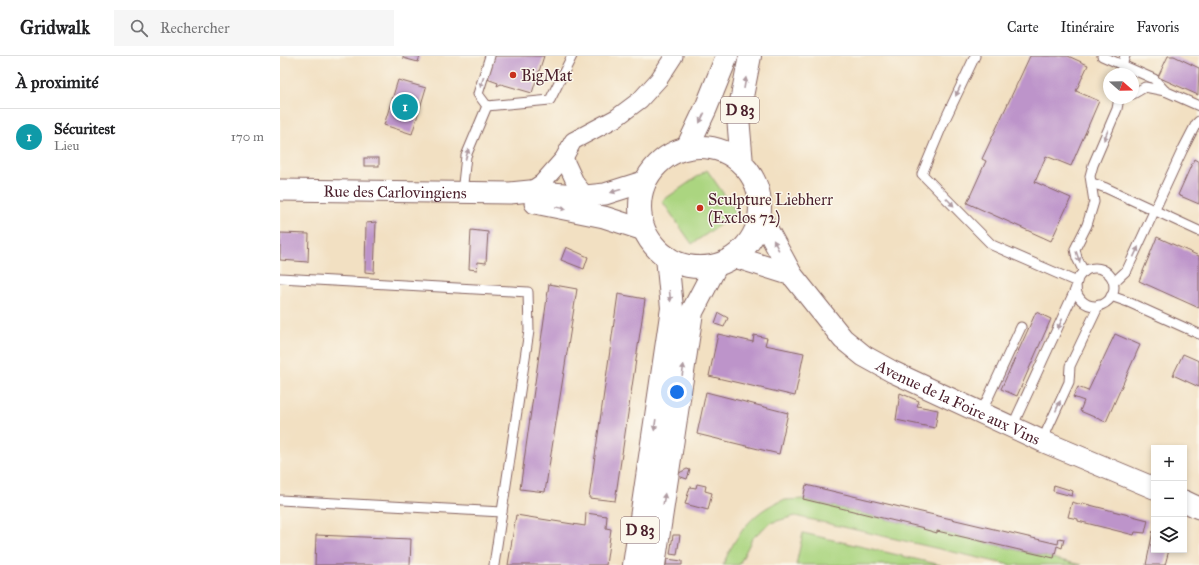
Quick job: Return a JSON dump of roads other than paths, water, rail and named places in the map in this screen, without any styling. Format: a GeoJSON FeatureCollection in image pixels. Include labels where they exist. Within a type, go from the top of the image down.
{"type":"FeatureCollection","features":[{"type":"Feature","properties":{"kind":"main road","name":"D 83"},"geometry":{"type":"LineString","coordinates":[[687,148],[706,108],[727,56]]}},
{"type":"Feature","properties":{"kind":"main road","name":"D 83"},"geometry":{"type":"LineString","coordinates":[[742,164],[738,117],[750,56]]}},
{"type":"Feature","properties":{"kind":"main road"},"geometry":{"type":"LineString","coordinates":[[707,147],[726,153],[742,164],[753,179],[760,197],[760,216],[755,232],[747,245],[726,261],[699,268],[682,265],[666,257],[653,245],[644,230],[640,214],[641,197],[646,182],[656,166],[670,155],[687,148],[707,147]]}},
{"type":"Feature","properties":{"kind":"main road","name":"D 83"},"geometry":{"type":"LineString","coordinates":[[634,565],[672,308],[666,257]]}},
{"type":"Feature","properties":{"kind":"main road","name":"D 83"},"geometry":{"type":"LineString","coordinates":[[654,565],[692,312],[726,261]]}},
{"type":"Feature","properties":{"kind":"street"},"geometry":{"type":"LineString","coordinates":[[520,192],[542,182],[564,158],[573,141],[616,118],[640,100],[660,79],[674,56]]}},
{"type":"Feature","properties":{"kind":"street"},"geometry":{"type":"LineString","coordinates":[[564,158],[576,184],[586,196]]}},
{"type":"Feature","properties":{"kind":"street","name":"Rue des Carlovingiens"},"geometry":{"type":"LineString","coordinates":[[280,190],[462,193],[520,192],[586,196],[605,194],[646,182]]}},
{"type":"Feature","properties":{"kind":"street","name":"Rue des Carlovingiens"},"geometry":{"type":"LineString","coordinates":[[520,192],[527,201],[604,217],[644,230]]}},
{"type":"Feature","properties":{"kind":"street","name":"Avenue de la Foire aux Vins"},"geometry":{"type":"LineString","coordinates":[[760,216],[792,275],[843,339],[864,356],[893,372],[1042,441],[1151,487]]}},
{"type":"Feature","properties":{"kind":"street"},"geometry":{"type":"LineString","coordinates":[[726,261],[792,275]]}},
{"type":"Feature","properties":{"kind":"street"},"geometry":{"type":"LineString","coordinates":[[1187,502],[1199,508]]}},
{"type":"Feature","properties":{"kind":"lane"},"geometry":{"type":"LineString","coordinates":[[487,106],[478,94],[490,56]]}},
{"type":"Feature","properties":{"kind":"lane"},"geometry":{"type":"LineString","coordinates":[[487,106],[550,100],[572,56]]}},
{"type":"Feature","properties":{"kind":"lane"},"geometry":{"type":"LineString","coordinates":[[975,56],[942,126],[922,174],[992,245],[1077,285]]}},
{"type":"Feature","properties":{"kind":"lane"},"geometry":{"type":"LineString","coordinates":[[1102,56],[1154,79],[1165,91]]}},
{"type":"Feature","properties":{"kind":"lane"},"geometry":{"type":"LineString","coordinates":[[1139,90],[1145,87],[1165,91],[1199,106]]}},
{"type":"Feature","properties":{"kind":"lane"},"geometry":{"type":"LineString","coordinates":[[1084,272],[1075,249],[1087,225],[1094,202],[1090,176],[1093,165],[1117,109],[1118,104]]}},
{"type":"Feature","properties":{"kind":"lane"},"geometry":{"type":"LineString","coordinates":[[462,193],[466,156],[487,106]]}},
{"type":"Feature","properties":{"kind":"lane"},"geometry":{"type":"LineString","coordinates":[[1114,282],[1127,270],[1154,211],[1195,135],[1199,121]]}},
{"type":"Feature","properties":{"kind":"lane"},"geometry":{"type":"LineString","coordinates":[[1092,184],[1106,188],[1199,231]]}},
{"type":"Feature","properties":{"kind":"lane"},"geometry":{"type":"LineString","coordinates":[[1012,427],[1080,276],[1090,269],[1102,269],[1111,277],[1114,282],[1114,288],[1111,296],[1104,303],[1092,306],[1081,300],[1078,294],[1077,285]]}},
{"type":"Feature","properties":{"kind":"lane"},"geometry":{"type":"LineString","coordinates":[[280,278],[528,292],[529,331],[494,565]]}},
{"type":"Feature","properties":{"kind":"lane"},"geometry":{"type":"LineString","coordinates":[[1111,296],[1128,302],[1199,334]]}},
{"type":"Feature","properties":{"kind":"lane"},"geometry":{"type":"LineString","coordinates":[[1042,441],[1069,382],[1070,366],[1098,305]]}},
{"type":"Feature","properties":{"kind":"lane"},"geometry":{"type":"LineString","coordinates":[[981,413],[1021,327]]}},
{"type":"Feature","properties":{"kind":"lane"},"geometry":{"type":"LineString","coordinates":[[280,500],[502,512]]}},
{"type":"Feature","properties":{"kind":"place","name":"BigMat"},"geometry":{"type":"Point","coordinates":[513,75]}},
{"type":"Feature","properties":{"kind":"place","name":"Sécuritest"},"geometry":{"type":"Point","coordinates":[405,107]}},
{"type":"Feature","properties":{"kind":"place","name":"Sculpture Liebherr (Exclos 72)"},"geometry":{"type":"Point","coordinates":[700,208]}}]}
